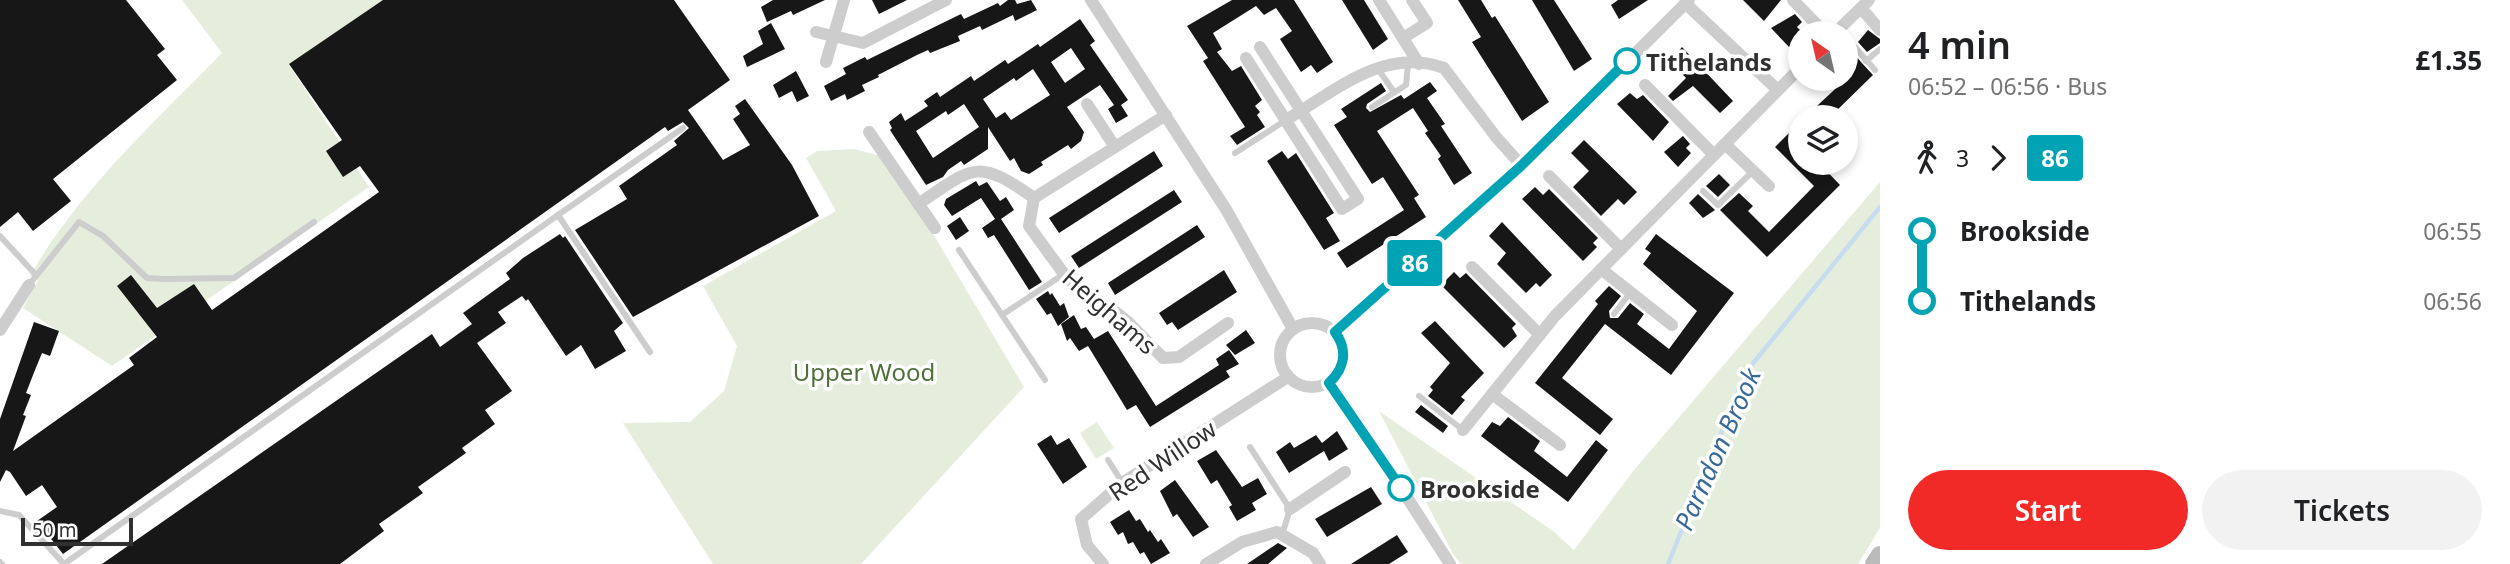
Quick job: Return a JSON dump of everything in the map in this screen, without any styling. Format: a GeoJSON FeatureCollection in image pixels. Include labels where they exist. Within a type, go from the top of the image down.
{"type":"FeatureCollection","features":[{"type":"Feature","properties":{"kind":"main road"},"geometry":{"type":"LineString","coordinates":[[1874,564],[1880,555]]}},
{"type":"Feature","properties":{"kind":"street"},"geometry":{"type":"LineString","coordinates":[[826,62],[844,0]]}},
{"type":"Feature","properties":{"kind":"street"},"geometry":{"type":"LineString","coordinates":[[816,32],[863,43],[946,0]]}},
{"type":"Feature","properties":{"kind":"street"},"geometry":{"type":"LineString","coordinates":[[1091,0],[1227,211],[1293,329]]}},
{"type":"Feature","properties":{"kind":"street"},"geometry":{"type":"LineString","coordinates":[[1379,0],[1403,38],[1413,63]]}},
{"type":"Feature","properties":{"kind":"street"},"geometry":{"type":"LineString","coordinates":[[1403,38],[1427,23],[1412,0]]}},
{"type":"Feature","properties":{"kind":"street"},"geometry":{"type":"LineString","coordinates":[[1793,0],[1813,21]]}},
{"type":"Feature","properties":{"kind":"street"},"geometry":{"type":"LineString","coordinates":[[1335,332],[1521,166],[1687,2],[1778,90]]}},
{"type":"Feature","properties":{"kind":"street"},"geometry":{"type":"LineString","coordinates":[[1847,21],[1865,4],[1880,30]]}},
{"type":"Feature","properties":{"kind":"street"},"geometry":{"type":"LineString","coordinates":[[1245,58],[1342,209],[1358,199],[1260,47]]}},
{"type":"Feature","properties":{"kind":"street"},"geometry":{"type":"LineString","coordinates":[[1286,120],[1363,72],[1377,67],[1413,63],[1444,68],[1521,166]]}},
{"type":"Feature","properties":{"kind":"street"},"geometry":{"type":"LineString","coordinates":[[1463,430],[1540,335],[1601,269],[1788,80]]}},
{"type":"Feature","properties":{"kind":"street"},"geometry":{"type":"LineString","coordinates":[[1645,85],[1714,155]]}},
{"type":"Feature","properties":{"kind":"street"},"geometry":{"type":"LineString","coordinates":[[1087,104],[1115,147]]}},
{"type":"Feature","properties":{"kind":"street"},"geometry":{"type":"LineString","coordinates":[[918,204],[966,172],[1001,175],[1034,198],[1166,115]]}},
{"type":"Feature","properties":{"kind":"street"},"geometry":{"type":"LineString","coordinates":[[869,132],[935,228]]}},
{"type":"Feature","properties":{"kind":"street"},"geometry":{"type":"LineString","coordinates":[[1725,144],[1769,186]]}},
{"type":"Feature","properties":{"kind":"street"},"geometry":{"type":"LineString","coordinates":[[1549,176],[1620,249]]}},
{"type":"Feature","properties":{"kind":"street","name":"Heighams"},"geometry":{"type":"LineString","coordinates":[[1034,198],[1029,226],[1065,274],[1084,294],[1112,309],[1129,323],[1163,358],[1179,357],[1228,323]]}},
{"type":"Feature","properties":{"kind":"street"},"geometry":{"type":"LineString","coordinates":[[1472,267],[1540,335]]}},
{"type":"Feature","properties":{"kind":"street"},"geometry":{"type":"LineString","coordinates":[[1601,269],[1672,325]]}},
{"type":"Feature","properties":{"kind":"street"},"geometry":{"type":"LineString","coordinates":[[0,330],[32,280]]}},
{"type":"Feature","properties":{"kind":"street"},"geometry":{"type":"LineString","coordinates":[[1309,323],[1319,324],[1335,332],[1343,349],[1344,359],[1341,368],[1329,383],[1307,387],[1288,377],[1280,358],[1281,347],[1293,329],[1309,323]]}},
{"type":"Feature","properties":{"kind":"street","name":"Red Willow"},"geometry":{"type":"LineString","coordinates":[[1103,564],[1087,545],[1081,519],[1122,483],[1288,377]]}},
{"type":"Feature","properties":{"kind":"street"},"geometry":{"type":"LineString","coordinates":[[1329,383],[1357,420],[1450,564]]}},
{"type":"Feature","properties":{"kind":"street"},"geometry":{"type":"LineString","coordinates":[[1492,394],[1560,444]]}},
{"type":"Feature","properties":{"kind":"street"},"geometry":{"type":"LineString","coordinates":[[1290,509],[1345,472]]}},
{"type":"Feature","properties":{"kind":"street"},"geometry":{"type":"LineString","coordinates":[[1206,564],[1242,542],[1277,532],[1313,553],[1320,564]]}},
{"type":"Feature","properties":{"kind":"lane"},"geometry":{"type":"LineString","coordinates":[[1866,61],[1880,49]]}},
{"type":"Feature","properties":{"kind":"lane"},"geometry":{"type":"LineString","coordinates":[[1858,51],[1875,70]]}},
{"type":"Feature","properties":{"kind":"lane"},"geometry":{"type":"LineString","coordinates":[[1372,107],[1406,85],[1413,63]]}},
{"type":"Feature","properties":{"kind":"lane"},"geometry":{"type":"LineString","coordinates":[[1377,67],[1394,92]]}},
{"type":"Feature","properties":{"kind":"lane"},"geometry":{"type":"LineString","coordinates":[[1235,153],[1286,120]]}},
{"type":"Feature","properties":{"kind":"lane"},"geometry":{"type":"LineString","coordinates":[[0,511],[19,515],[64,564],[683,128]]}},
{"type":"Feature","properties":{"kind":"lane"},"geometry":{"type":"LineString","coordinates":[[1703,191],[1718,205],[1753,171]]}},
{"type":"Feature","properties":{"kind":"lane"},"geometry":{"type":"LineString","coordinates":[[558,215],[650,352]]}},
{"type":"Feature","properties":{"kind":"lane"},"geometry":{"type":"LineString","coordinates":[[0,236],[32,280],[79,222],[103,236],[147,278],[234,278],[314,222]]}},
{"type":"Feature","properties":{"kind":"lane"},"geometry":{"type":"LineString","coordinates":[[959,250],[1045,380]]}},
{"type":"Feature","properties":{"kind":"lane"},"geometry":{"type":"LineString","coordinates":[[1002,315],[1065,274]]}},
{"type":"Feature","properties":{"kind":"lane"},"geometry":{"type":"LineString","coordinates":[[1614,314],[1630,292]]}},
{"type":"Feature","properties":{"kind":"lane"},"geometry":{"type":"LineString","coordinates":[[1419,396],[1463,430]]}},
{"type":"Feature","properties":{"kind":"lane"},"geometry":{"type":"LineString","coordinates":[[1250,447],[1290,509],[1282,535]]}},
{"type":"Feature","properties":{"kind":"lane"},"geometry":{"type":"LineString","coordinates":[[1108,460],[1122,483]]}},
{"type":"Feature","properties":{"kind":"green space"},"geometry":{"type":"Polygon","coordinates":[[[182,0],[397,0],[289,65],[369,187],[112,366],[23,308],[38,280],[30,276],[71,215],[144,132],[222,53],[182,0]]]}},
{"type":"Feature","properties":{"kind":"green space","name":"Upper Wood"},"geometry":{"type":"Polygon","coordinates":[[[854,149],[888,158],[1024,387],[861,564],[713,564],[623,423],[690,422],[724,391],[737,346],[703,286],[836,211],[806,158],[817,151],[854,149]]]}},
{"type":"Feature","properties":{"kind":"green space"},"geometry":{"type":"Polygon","coordinates":[[[1880,182],[1880,528],[1858,564],[1461,564],[1453,554],[1379,411],[1553,531],[1574,550],[1634,470],[1880,182]]]}},
{"type":"Feature","properties":{"kind":"green space"},"geometry":{"type":"Polygon","coordinates":[[[1097,422],[1114,448],[1096,459],[1080,433],[1097,422]]]}},
{"type":"Feature","properties":{"kind":"building"},"geometry":{"type":"Polygon","coordinates":[[[0,0],[126,0],[165,49],[157,55],[177,80],[53,179],[71,201],[33,231],[18,212],[0,227],[0,0]]]}},
{"type":"Feature","properties":{"kind":"building"},"geometry":{"type":"Polygon","coordinates":[[[383,0],[674,0],[730,80],[688,110],[723,160],[750,145],[733,119],[740,114],[735,106],[745,99],[792,165],[819,216],[633,317],[575,230],[627,199],[619,186],[677,145],[674,141],[689,128],[683,122],[668,131],[665,127],[63,554],[37,521],[57,507],[42,485],[26,496],[6,470],[0,482],[0,419],[34,322],[59,331],[50,356],[42,353],[26,393],[31,395],[13,451],[134,365],[129,358],[157,337],[117,286],[131,275],[157,308],[194,284],[212,310],[379,192],[360,166],[343,177],[326,151],[342,140],[289,64],[383,0]]]}},
{"type":"Feature","properties":{"kind":"building"},"geometry":{"type":"Polygon","coordinates":[[[773,0],[825,0],[793,15],[791,11],[767,22],[761,7],[773,0]]]}},
{"type":"Feature","properties":{"kind":"building"},"geometry":{"type":"Polygon","coordinates":[[[872,0],[907,0],[879,14],[872,0]]]}},
{"type":"Feature","properties":{"kind":"building"},"geometry":{"type":"Polygon","coordinates":[[[1008,0],[1015,0],[1017,4],[1031,0],[1037,10],[1015,21],[1013,15],[982,30],[980,26],[958,36],[960,41],[930,53],[928,50],[878,75],[879,77],[862,85],[865,91],[847,100],[845,94],[831,101],[824,86],[846,74],[843,68],[865,57],[867,60],[961,14],[964,19],[998,3],[1000,6],[1008,0]]]}},
{"type":"Feature","properties":{"kind":"building"},"geometry":{"type":"Polygon","coordinates":[[[1232,0],[1294,0],[1333,62],[1317,73],[1311,65],[1301,72],[1280,39],[1292,31],[1276,8],[1264,15],[1256,6],[1213,33],[1222,49],[1217,52],[1232,71],[1241,66],[1262,100],[1255,106],[1265,127],[1237,145],[1230,136],[1245,127],[1203,61],[1208,58],[1187,26],[1232,0]]]}},
{"type":"Feature","properties":{"kind":"building"},"geometry":{"type":"Polygon","coordinates":[[[1342,0],[1364,0],[1388,39],[1373,50],[1342,0]]]}},
{"type":"Feature","properties":{"kind":"building"},"geometry":{"type":"Polygon","coordinates":[[[1458,0],[1481,0],[1492,18],[1495,16],[1549,102],[1522,121],[1472,42],[1481,37],[1458,0]]]}},
{"type":"Feature","properties":{"kind":"building"},"geometry":{"type":"Polygon","coordinates":[[[1532,0],[1554,0],[1592,59],[1574,71],[1532,0]]]}},
{"type":"Feature","properties":{"kind":"building"},"geometry":{"type":"Polygon","coordinates":[[[1618,0],[1648,0],[1619,19],[1611,5],[1618,0]]]}},
{"type":"Feature","properties":{"kind":"building"},"geometry":{"type":"Polygon","coordinates":[[[1743,0],[1781,0],[1764,21],[1743,0]]]}},
{"type":"Feature","properties":{"kind":"building"},"geometry":{"type":"Polygon","coordinates":[[[1795,14],[1801,21],[1788,21],[1788,46],[1771,28],[1795,14]]]}},
{"type":"Feature","properties":{"kind":"building"},"geometry":{"type":"Polygon","coordinates":[[[1080,19],[1095,41],[1090,45],[1128,100],[1121,105],[1128,116],[1116,123],[1108,109],[1114,105],[1100,85],[1067,107],[1084,132],[1081,141],[1071,149],[1068,145],[1041,162],[1043,165],[1029,174],[1021,171],[1014,158],[1010,161],[988,127],[988,149],[964,165],[961,161],[943,177],[926,185],[890,130],[892,128],[889,122],[901,113],[905,121],[928,106],[924,101],[937,92],[940,97],[971,76],[974,81],[1005,60],[1008,64],[1038,44],[1040,47],[1080,19]],[[1071,48],[1051,62],[1065,83],[1085,69],[1071,48]],[[1033,69],[1016,81],[1014,78],[983,99],[996,118],[1005,112],[1011,120],[1050,95],[1033,69]],[[964,104],[948,115],[946,111],[916,131],[933,158],[979,127],[964,104]]]}},
{"type":"Feature","properties":{"kind":"building"},"geometry":{"type":"Polygon","coordinates":[[[771,23],[785,49],[747,67],[743,56],[763,44],[758,31],[771,23]]]}},
{"type":"Feature","properties":{"kind":"building"},"geometry":{"type":"Polygon","coordinates":[[[1868,30],[1880,39],[1880,43],[1867,52],[1858,42],[1868,30]]]}},
{"type":"Feature","properties":{"kind":"building"},"geometry":{"type":"Polygon","coordinates":[[[1682,47],[1733,101],[1720,113],[1693,86],[1673,101],[1668,96],[1686,78],[1670,61],[1682,47]]]}},
{"type":"Feature","properties":{"kind":"building"},"geometry":{"type":"Polygon","coordinates":[[[1858,59],[1873,75],[1858,90],[1858,59]]]}},
{"type":"Feature","properties":{"kind":"building"},"geometry":{"type":"Polygon","coordinates":[[[796,71],[809,96],[797,102],[792,91],[779,98],[773,85],[796,71]]]}},
{"type":"Feature","properties":{"kind":"building"},"geometry":{"type":"Polygon","coordinates":[[[1430,82],[1437,91],[1427,98],[1445,124],[1441,126],[1472,173],[1454,185],[1438,159],[1441,156],[1425,133],[1428,131],[1413,108],[1377,131],[1419,195],[1414,198],[1426,217],[1347,268],[1337,253],[1404,210],[1383,177],[1372,184],[1334,125],[1347,117],[1341,109],[1381,83],[1386,91],[1367,104],[1366,108],[1370,112],[1401,95],[1404,99],[1430,82]]]}},
{"type":"Feature","properties":{"kind":"building"},"geometry":{"type":"Polygon","coordinates":[[[1833,91],[1857,91],[1842,105],[1818,105],[1833,91]]]}},
{"type":"Feature","properties":{"kind":"building"},"geometry":{"type":"Polygon","coordinates":[[[1630,93],[1637,99],[1643,95],[1669,122],[1653,141],[1617,104],[1630,93]]]}},
{"type":"Feature","properties":{"kind":"building"},"geometry":{"type":"Polygon","coordinates":[[[1788,134],[1788,160],[1775,147],[1788,134]]]}},
{"type":"Feature","properties":{"kind":"building"},"geometry":{"type":"Polygon","coordinates":[[[1683,136],[1690,144],[1686,148],[1691,153],[1678,167],[1664,152],[1683,136]]]}},
{"type":"Feature","properties":{"kind":"building"},"geometry":{"type":"Polygon","coordinates":[[[1584,140],[1637,192],[1624,205],[1618,199],[1601,216],[1573,187],[1589,171],[1571,153],[1584,140]]]}},
{"type":"Feature","properties":{"kind":"building"},"geometry":{"type":"Polygon","coordinates":[[[1154,151],[1163,166],[1059,233],[1049,218],[1154,151]]]}},
{"type":"Feature","properties":{"kind":"building"},"geometry":{"type":"Polygon","coordinates":[[[1282,151],[1288,159],[1296,153],[1334,213],[1326,218],[1340,241],[1324,250],[1267,161],[1282,151]]]}},
{"type":"Feature","properties":{"kind":"building"},"geometry":{"type":"Polygon","coordinates":[[[1719,174],[1730,185],[1718,197],[1706,186],[1719,174]]]}},
{"type":"Feature","properties":{"kind":"building"},"geometry":{"type":"Polygon","coordinates":[[[1803,175],[1830,175],[1840,185],[1767,257],[1720,210],[1739,193],[1753,206],[1748,211],[1769,232],[1814,186],[1803,175]]]}},
{"type":"Feature","properties":{"kind":"building"},"geometry":{"type":"Polygon","coordinates":[[[976,181],[979,186],[987,182],[1000,201],[1006,197],[1014,210],[1001,219],[1042,282],[1029,290],[994,235],[988,238],[982,228],[995,219],[981,198],[952,216],[944,205],[946,199],[976,181]]]}},
{"type":"Feature","properties":{"kind":"building"},"geometry":{"type":"Polygon","coordinates":[[[1535,187],[1543,195],[1549,189],[1598,238],[1593,243],[1597,247],[1583,261],[1522,199],[1535,187]]]}},
{"type":"Feature","properties":{"kind":"building"},"geometry":{"type":"Polygon","coordinates":[[[1174,190],[1182,202],[1079,268],[1071,256],[1174,190]]]}},
{"type":"Feature","properties":{"kind":"building"},"geometry":{"type":"Polygon","coordinates":[[[1698,194],[1715,210],[1703,218],[1689,203],[1698,194]]]}},
{"type":"Feature","properties":{"kind":"building"},"geometry":{"type":"Polygon","coordinates":[[[960,217],[969,231],[956,240],[947,226],[960,217]]]}},
{"type":"Feature","properties":{"kind":"building"},"geometry":{"type":"Polygon","coordinates":[[[1502,222],[1552,275],[1540,287],[1536,283],[1526,293],[1497,264],[1506,253],[1489,236],[1502,222]]]}},
{"type":"Feature","properties":{"kind":"building"},"geometry":{"type":"Polygon","coordinates":[[[1197,225],[1205,237],[1115,295],[1108,283],[1197,225]]]}},
{"type":"Feature","properties":{"kind":"building"},"geometry":{"type":"Polygon","coordinates":[[[560,234],[563,238],[565,236],[623,323],[614,331],[626,351],[595,369],[581,345],[566,356],[528,299],[526,301],[522,296],[498,312],[506,323],[477,343],[512,391],[485,410],[495,424],[462,448],[466,453],[418,487],[423,493],[379,524],[384,531],[340,564],[102,564],[432,334],[440,347],[472,324],[463,313],[510,279],[506,273],[523,258],[560,234]]]}},
{"type":"Feature","properties":{"kind":"building"},"geometry":{"type":"Polygon","coordinates":[[[1656,234],[1734,293],[1671,375],[1605,324],[1562,378],[1613,419],[1600,435],[1535,383],[1598,304],[1595,301],[1609,286],[1621,296],[1609,311],[1610,318],[1618,318],[1630,303],[1644,314],[1637,324],[1669,349],[1697,311],[1643,264],[1651,253],[1645,249],[1656,234]]]}},
{"type":"Feature","properties":{"kind":"building"},"geometry":{"type":"Polygon","coordinates":[[[1224,270],[1237,292],[1178,330],[1172,322],[1167,325],[1159,313],[1224,270]]]}},
{"type":"Feature","properties":{"kind":"building"},"geometry":{"type":"Polygon","coordinates":[[[1454,272],[1460,278],[1466,273],[1516,324],[1512,328],[1517,336],[1504,348],[1441,285],[1454,272]]]}},
{"type":"Feature","properties":{"kind":"building"},"geometry":{"type":"Polygon","coordinates":[[[1048,291],[1060,306],[1064,303],[1069,317],[1058,326],[1051,313],[1047,315],[1036,299],[1048,291]]]}},
{"type":"Feature","properties":{"kind":"building"},"geometry":{"type":"Polygon","coordinates":[[[1074,315],[1081,329],[1086,327],[1094,339],[1108,331],[1156,406],[1219,365],[1216,359],[1229,350],[1239,364],[1226,371],[1230,377],[1150,427],[1136,405],[1127,410],[1088,346],[1079,351],[1070,338],[1067,341],[1061,324],[1074,315]]]}},
{"type":"Feature","properties":{"kind":"building"},"geometry":{"type":"Polygon","coordinates":[[[1435,321],[1484,373],[1461,397],[1465,400],[1452,415],[1428,396],[1433,390],[1430,387],[1450,363],[1421,333],[1435,321]]]}},
{"type":"Feature","properties":{"kind":"building"},"geometry":{"type":"Polygon","coordinates":[[[1246,330],[1255,343],[1235,355],[1226,345],[1246,330]]]}},
{"type":"Feature","properties":{"kind":"building"},"geometry":{"type":"Polygon","coordinates":[[[1421,405],[1448,426],[1443,433],[1415,412],[1421,405]]]}},
{"type":"Feature","properties":{"kind":"building"},"geometry":{"type":"Polygon","coordinates":[[[1508,417],[1540,441],[1534,451],[1567,477],[1596,440],[1608,450],[1568,502],[1481,436],[1492,422],[1500,426],[1508,417]]]}},
{"type":"Feature","properties":{"kind":"building"},"geometry":{"type":"Polygon","coordinates":[[[1337,431],[1348,449],[1329,461],[1324,451],[1289,473],[1276,452],[1290,442],[1294,448],[1316,435],[1322,443],[1337,431]]]}},
{"type":"Feature","properties":{"kind":"building"},"geometry":{"type":"Polygon","coordinates":[[[1051,435],[1057,445],[1069,438],[1087,467],[1063,484],[1037,444],[1051,435]]]}},
{"type":"Feature","properties":{"kind":"building"},"geometry":{"type":"Polygon","coordinates":[[[1216,450],[1242,487],[1258,478],[1267,494],[1252,503],[1256,510],[1237,521],[1229,507],[1232,505],[1217,480],[1211,484],[1197,461],[1216,450]]]}},
{"type":"Feature","properties":{"kind":"building"},"geometry":{"type":"Polygon","coordinates":[[[1175,480],[1209,527],[1193,537],[1177,514],[1173,517],[1160,491],[1175,480]]]}},
{"type":"Feature","properties":{"kind":"building"},"geometry":{"type":"Polygon","coordinates":[[[1371,487],[1382,504],[1327,537],[1315,519],[1371,487]]]}},
{"type":"Feature","properties":{"kind":"building"},"geometry":{"type":"Polygon","coordinates":[[[1129,510],[1136,521],[1140,519],[1158,542],[1161,539],[1170,553],[1151,564],[1144,552],[1140,554],[1133,542],[1128,544],[1123,532],[1118,535],[1110,522],[1129,510]]]}},
{"type":"Feature","properties":{"kind":"building"},"geometry":{"type":"Polygon","coordinates":[[[1397,535],[1408,552],[1389,564],[1351,564],[1397,535]]]}},
{"type":"Feature","properties":{"kind":"building"},"geometry":{"type":"Polygon","coordinates":[[[1278,543],[1287,548],[1268,564],[1247,564],[1278,543]]]}},
{"type":"Feature","properties":{"kind":"waterway","name":"Parndon Brook"},"geometry":{"type":"LineString","coordinates":[[1668,564],[1746,372],[1880,207]]}},
{"type":"Feature","properties":{"kind":"bus line","name":"86"},"geometry":{"type":"LineString","coordinates":[[1401,488],[1357,420],[1329,383],[1336,376],[1344,359],[1343,349],[1335,332],[1372,302],[1521,166],[1627,61]]}},
{"type":"Feature","properties":{"kind":"place","name":"Tithelands"},"geometry":{"type":"Point","coordinates":[1627,61]}},
{"type":"Feature","properties":{"kind":"place","name":"Brookside"},"geometry":{"type":"Point","coordinates":[1401,488]}}]}
